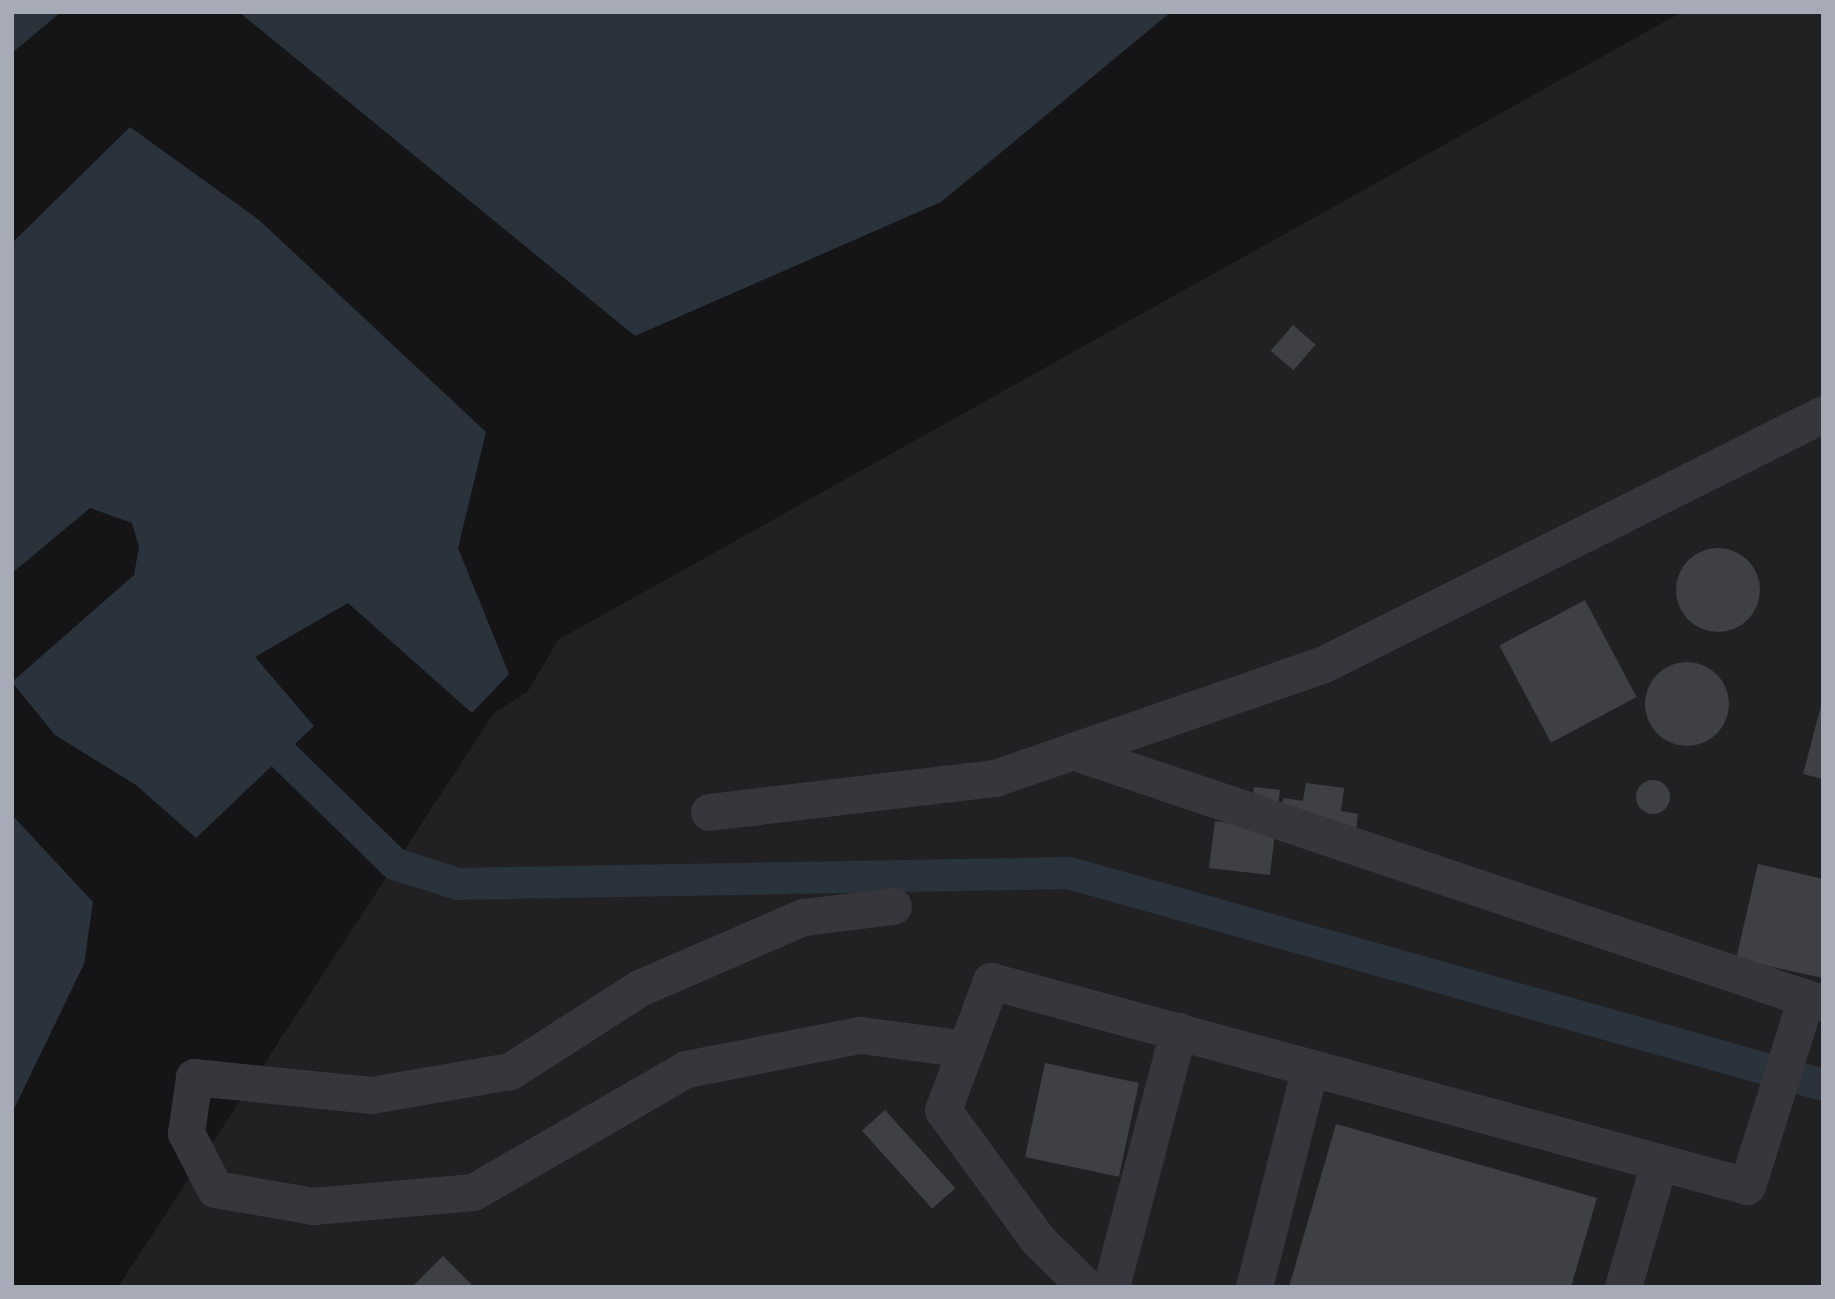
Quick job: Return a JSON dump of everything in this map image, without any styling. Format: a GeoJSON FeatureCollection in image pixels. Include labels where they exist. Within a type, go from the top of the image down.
{"type":"FeatureCollection","features":[{"type":"Feature","properties":{"kind":"lane"},"geometry":{"type":"LineString","coordinates":[[709,811],[995,778],[1322,665],[1823,414]]}},
{"type":"Feature","properties":{"kind":"lane"},"geometry":{"type":"LineString","coordinates":[[1072,751],[1814,1000],[1787,1050],[1747,1186],[990,981],[943,1110],[1038,1240],[1086,1287]]}},
{"type":"Feature","properties":{"kind":"lane"},"geometry":{"type":"LineString","coordinates":[[893,906],[803,917],[641,987],[510,1071],[370,1095],[194,1077],[186,1133],[215,1189],[313,1206],[473,1192],[686,1069],[860,1035],[965,1049]]}},
{"type":"Feature","properties":{"kind":"lane"},"geometry":{"type":"LineString","coordinates":[[1111,1287],[1178,1031]]}},
{"type":"Feature","properties":{"kind":"lane"},"geometry":{"type":"LineString","coordinates":[[1254,1287],[1311,1068]]}},
{"type":"Feature","properties":{"kind":"lane"},"geometry":{"type":"LineString","coordinates":[[1623,1287],[1659,1162]]}},
{"type":"Feature","properties":{"kind":"shaded area"},"geometry":{"type":"Polygon","coordinates":[[[12,12],[61,12],[12,53],[12,12]]]}},
{"type":"Feature","properties":{"kind":"shaded area"},"geometry":{"type":"Polygon","coordinates":[[[239,12],[1171,12],[941,202],[635,336],[239,12]]]}},
{"type":"Feature","properties":{"kind":"shaded area"},"geometry":{"type":"Polygon","coordinates":[[[1682,12],[1823,12],[1823,1287],[118,1287],[494,713],[528,691],[558,640],[1682,12]]]}},
{"type":"Feature","properties":{"kind":"shaded area"},"geometry":{"type":"Polygon","coordinates":[[[130,127],[259,220],[486,432],[458,548],[509,674],[472,713],[348,603],[255,657],[314,726],[196,838],[136,785],[55,735],[12,682],[134,575],[139,547],[132,523],[90,508],[12,573],[12,243],[130,127]]]}},
{"type":"Feature","properties":{"kind":"shaded area"},"geometry":{"type":"Polygon","coordinates":[[[12,815],[93,902],[84,964],[12,1113],[12,815]]]}},
{"type":"Feature","properties":{"kind":"building"},"geometry":{"type":"Polygon","coordinates":[[[1293,325],[1316,345],[1293,370],[1271,351],[1293,325]]]}},
{"type":"Feature","properties":{"kind":"building"},"geometry":{"type":"Polygon","coordinates":[[[1718,548],[1741,555],[1753,567],[1760,590],[1753,613],[1741,625],[1718,632],[1695,625],[1683,613],[1676,590],[1683,567],[1695,555],[1718,548]]]}},
{"type":"Feature","properties":{"kind":"building"},"geometry":{"type":"Polygon","coordinates":[[[1585,600],[1637,697],[1551,743],[1499,646],[1585,600]]]}},
{"type":"Feature","properties":{"kind":"building"},"geometry":{"type":"Polygon","coordinates":[[[1687,662],[1710,669],[1722,681],[1729,704],[1722,727],[1710,739],[1687,746],[1664,739],[1652,727],[1645,704],[1652,681],[1664,669],[1687,662]]]}},
{"type":"Feature","properties":{"kind":"building"},"geometry":{"type":"Polygon","coordinates":[[[1823,702],[1823,779],[1803,774],[1823,702]]]}},
{"type":"Feature","properties":{"kind":"building"},"geometry":{"type":"Polygon","coordinates":[[[1653,780],[1665,785],[1670,797],[1665,809],[1653,814],[1641,809],[1636,797],[1641,785],[1653,780]]]}},
{"type":"Feature","properties":{"kind":"building"},"geometry":{"type":"Polygon","coordinates":[[[1306,783],[1344,788],[1341,811],[1358,814],[1354,846],[1279,836],[1283,798],[1303,801],[1306,783]]]}},
{"type":"Feature","properties":{"kind":"building"},"geometry":{"type":"Polygon","coordinates":[[[1254,787],[1280,790],[1270,875],[1209,868],[1215,821],[1249,825],[1254,787]]]}},
{"type":"Feature","properties":{"kind":"building"},"geometry":{"type":"Polygon","coordinates":[[[1758,864],[1823,879],[1823,978],[1736,959],[1758,864]]]}},
{"type":"Feature","properties":{"kind":"building"},"geometry":{"type":"Polygon","coordinates":[[[1045,1063],[1139,1083],[1119,1177],[1025,1157],[1045,1063]]]}},
{"type":"Feature","properties":{"kind":"building"},"geometry":{"type":"Polygon","coordinates":[[[885,1110],[955,1188],[932,1209],[862,1131],[885,1110]]]}},
{"type":"Feature","properties":{"kind":"building"},"geometry":{"type":"Polygon","coordinates":[[[1336,1124],[1597,1198],[1571,1287],[1289,1287],[1336,1124]]]}},
{"type":"Feature","properties":{"kind":"building"},"geometry":{"type":"Polygon","coordinates":[[[443,1256],[474,1287],[412,1287],[443,1256]]]}},
{"type":"Feature","properties":{"kind":"waterway"},"geometry":{"type":"LineString","coordinates":[[283,755],[395,864],[458,884],[1069,873],[1823,1085]]}}]}
